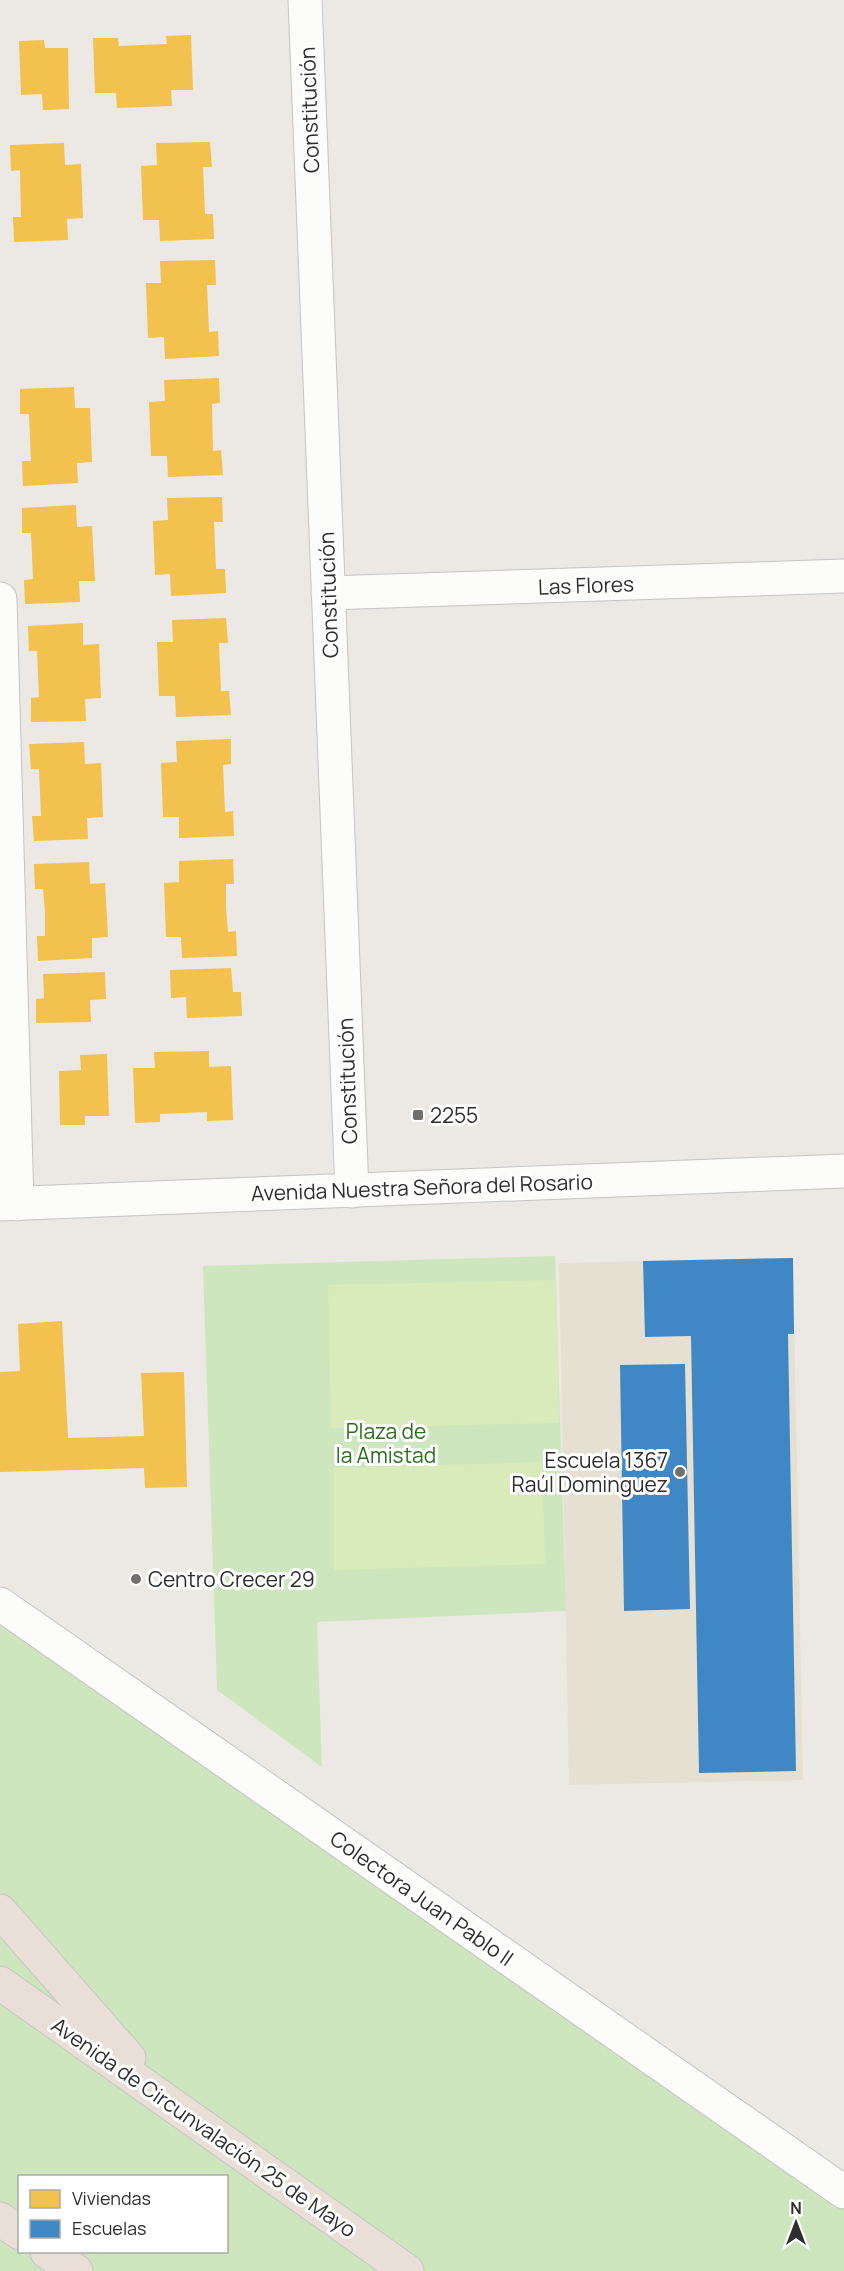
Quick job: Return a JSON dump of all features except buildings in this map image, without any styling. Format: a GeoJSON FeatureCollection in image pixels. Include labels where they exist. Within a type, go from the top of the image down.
{"type":"FeatureCollection","features":[{"type":"Feature","properties":{"kind":"highway"},"geometry":{"type":"LineString","coordinates":[[0,1911],[164,2097]]}},
{"type":"Feature","properties":{"kind":"highway","name":"Avenida de Circunvalación 25 de Mayo"},"geometry":{"type":"LineString","coordinates":[[0,1983],[407,2271]]}},
{"type":"Feature","properties":{"kind":"highway"},"geometry":{"type":"LineString","coordinates":[[0,2219],[18,2232]]}},
{"type":"Feature","properties":{"kind":"highway"},"geometry":{"type":"LineString","coordinates":[[49,2253],[76,2271]]}},
{"type":"Feature","properties":{"kind":"street","name":"Constitución"},"geometry":{"type":"LineString","coordinates":[[304,0],[352,1191]]}},
{"type":"Feature","properties":{"kind":"street","name":"Las Flores"},"geometry":{"type":"LineString","coordinates":[[328,593],[844,576]]}},
{"type":"Feature","properties":{"kind":"street"},"geometry":{"type":"LineString","coordinates":[[0,599],[9,1204]]}},
{"type":"Feature","properties":{"kind":"street","name":"Avenida Nuestra Señora del Rosario"},"geometry":{"type":"LineString","coordinates":[[9,1204],[844,1171]]}},
{"type":"Feature","properties":{"kind":"street","name":"Colectora Juan Pablo II"},"geometry":{"type":"LineString","coordinates":[[0,1604],[844,2192]]}},
{"type":"Feature","properties":{"kind":"shaded area","name":"Escuela 1367 Raúl Dominguez"},"geometry":{"type":"Polygon","coordinates":[[[793,1258],[803,1780],[569,1785],[559,1263],[793,1258]]]}},
{"type":"Feature","properties":{"kind":"green space","name":"Plaza de la Amistad"},"geometry":{"type":"Polygon","coordinates":[[[555,1256],[566,1611],[317,1622],[322,1767],[217,1690],[203,1266],[555,1256]]]}},
{"type":"Feature","properties":{"kind":"green space"},"geometry":{"type":"Polygon","coordinates":[[[556,1280],[559,1423],[331,1428],[328,1285],[556,1280]]]}},
{"type":"Feature","properties":{"kind":"green space"},"geometry":{"type":"Polygon","coordinates":[[[542,1462],[545,1564],[334,1570],[334,1468],[542,1462]]]}},
{"type":"Feature","properties":{"kind":"green space"},"geometry":{"type":"Polygon","coordinates":[[[0,1604],[844,2192],[844,2271],[0,2271],[0,1604]]]}},
{"type":"Feature","properties":{"kind":"place","name":"2255"},"geometry":{"type":"Point","coordinates":[418,1115]}},
{"type":"Feature","properties":{"kind":"place","name":"Escuela 1367 Raúl Dominguez"},"geometry":{"type":"Point","coordinates":[680,1472]}},
{"type":"Feature","properties":{"kind":"place","name":"Centro Crecer 29"},"geometry":{"type":"Point","coordinates":[136,1579]}}]}
